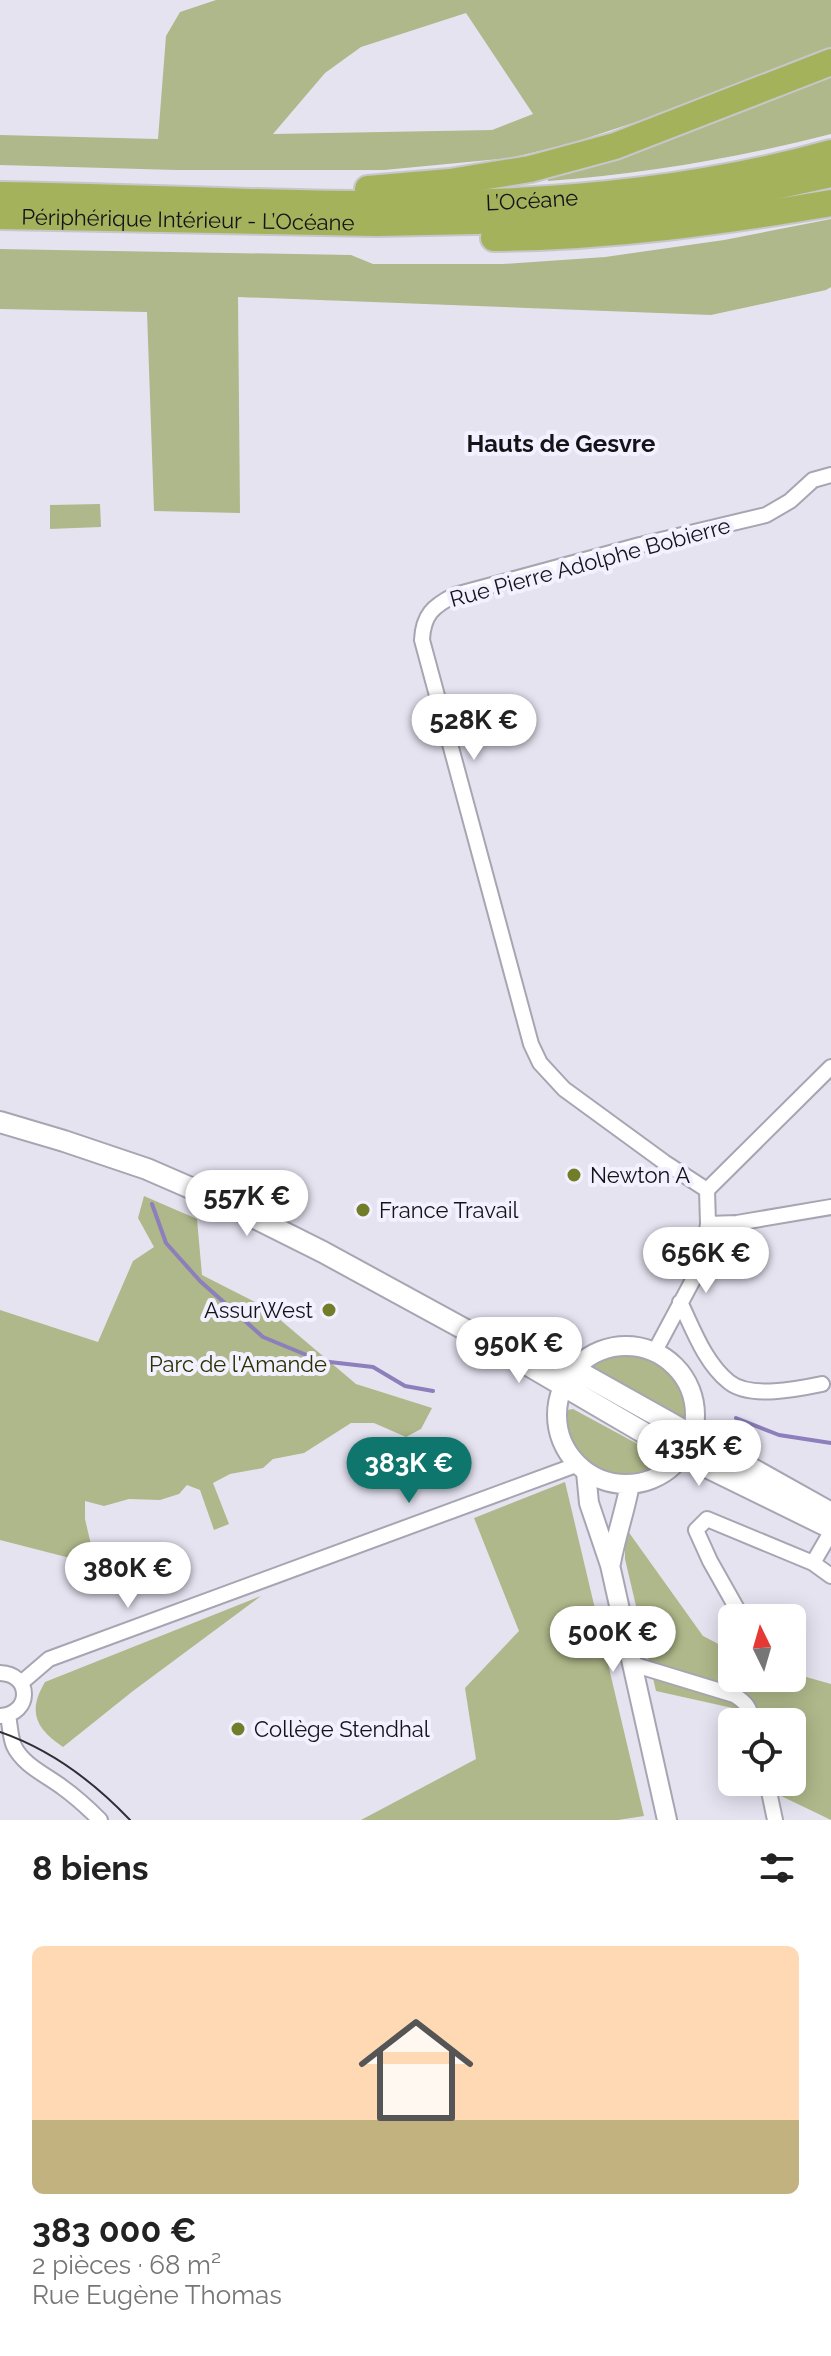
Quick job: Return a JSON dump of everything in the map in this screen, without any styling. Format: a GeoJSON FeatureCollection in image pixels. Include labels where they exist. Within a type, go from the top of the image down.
{"type":"FeatureCollection","features":[{"type":"Feature","properties":{"kind":"highway"},"geometry":{"type":"LineString","coordinates":[[0,195],[229,201],[450,182],[530,169],[615,146],[831,62]]}},
{"type":"Feature","properties":{"kind":"highway","name":"L’Océane"},"geometry":{"type":"LineString","coordinates":[[229,201],[415,204],[581,197],[700,182],[831,153]]}},
{"type":"Feature","properties":{"kind":"highway","name":"L’Océane"},"geometry":{"type":"LineString","coordinates":[[377,223],[523,220],[604,214],[716,199],[831,174]]}},
{"type":"Feature","properties":{"kind":"highway"},"geometry":{"type":"LineString","coordinates":[[377,223],[433,239],[553,237],[716,222],[831,203]]}},
{"type":"Feature","properties":{"kind":"highway","name":"Périphérique Intérieur - L’Océane"},"geometry":{"type":"LineString","coordinates":[[0,216],[377,223]]}},
{"type":"Feature","properties":{"kind":"main road"},"geometry":{"type":"LineString","coordinates":[[0,1110],[151,1159],[323,1237],[531,1351],[682,1455],[831,1530]]}},
{"type":"Feature","properties":{"kind":"main road"},"geometry":{"type":"LineString","coordinates":[[0,1122],[147,1169],[223,1202],[568,1377],[692,1436],[831,1513]]}},
{"type":"Feature","properties":{"kind":"street","name":"Rue Pierre Adolphe Bobierre"},"geometry":{"type":"LineString","coordinates":[[707,1190],[564,1089],[540,1063],[531,1044],[422,640],[422,627],[429,613],[455,595],[766,515],[790,501],[813,480],[831,475]]}},
{"type":"Feature","properties":{"kind":"street"},"geometry":{"type":"LineString","coordinates":[[655,1351],[702,1263],[708,1224],[707,1190],[831,1067]]}},
{"type":"Feature","properties":{"kind":"street"},"geometry":{"type":"LineString","coordinates":[[708,1224],[737,1223],[831,1207]]}},
{"type":"Feature","properties":{"kind":"street"},"geometry":{"type":"LineString","coordinates":[[680,1302],[706,1356],[731,1384],[758,1391],[790,1391],[822,1384]]}},
{"type":"Feature","properties":{"kind":"street"},"geometry":{"type":"LineString","coordinates":[[623,1346],[655,1351],[679,1371],[690,1390],[695,1416],[692,1436],[682,1455],[654,1478],[630,1484],[604,1481],[581,1468],[566,1450],[558,1432],[556,1412],[568,1377],[587,1357],[603,1349],[623,1346]]}},
{"type":"Feature","properties":{"kind":"street"},"geometry":{"type":"LineString","coordinates":[[581,1468],[610,1565],[667,1820]]}},
{"type":"Feature","properties":{"kind":"street"},"geometry":{"type":"LineString","coordinates":[[21,1683],[49,1659],[581,1468]]}},
{"type":"Feature","properties":{"kind":"street"},"geometry":{"type":"LineString","coordinates":[[610,1565],[630,1484]]}},
{"type":"Feature","properties":{"kind":"street"},"geometry":{"type":"LineString","coordinates":[[734,1604],[696,1530],[707,1519],[813,1563],[831,1576]]}},
{"type":"Feature","properties":{"kind":"street"},"geometry":{"type":"LineString","coordinates":[[813,1563],[831,1530]]}},
{"type":"Feature","properties":{"kind":"street"},"geometry":{"type":"LineString","coordinates":[[632,1664],[734,1695],[749,1708]]}},
{"type":"Feature","properties":{"kind":"street"},"geometry":{"type":"LineString","coordinates":[[0,1673],[12,1675],[24,1690],[23,1702],[18,1710],[4,1716],[13,1744],[29,1765],[84,1804],[100,1820]]}},
{"type":"Feature","properties":{"kind":"street"},"geometry":{"type":"LineString","coordinates":[[770,1796],[775,1820]]}},
{"type":"Feature","properties":{"kind":"green space"},"geometry":{"type":"Polygon","coordinates":[[[216,0],[831,0],[831,47],[694,103],[569,144],[510,158],[384,170],[176,170],[0,165],[0,135],[158,139],[166,36],[180,12],[216,0]],[[466,13],[361,47],[325,73],[273,134],[492,130],[533,114],[466,13]]]}},
{"type":"Feature","properties":{"kind":"green space"},"geometry":{"type":"Polygon","coordinates":[[[831,74],[831,134],[691,164],[548,181],[547,174],[647,149],[729,112],[831,74]]]}},
{"type":"Feature","properties":{"kind":"green space"},"geometry":{"type":"Polygon","coordinates":[[[831,219],[831,287],[711,315],[238,297],[240,513],[154,511],[147,312],[0,309],[0,249],[351,255],[373,264],[503,264],[605,257],[724,240],[831,219]]]}},
{"type":"Feature","properties":{"kind":"green space"},"geometry":{"type":"Polygon","coordinates":[[[100,504],[101,527],[50,529],[50,505],[100,504]]]}},
{"type":"Feature","properties":{"kind":"green space","name":"Parc de l'Amande"},"geometry":{"type":"Polygon","coordinates":[[[144,1196],[197,1219],[202,1275],[265,1307],[356,1384],[432,1408],[421,1429],[406,1437],[374,1423],[351,1423],[304,1453],[273,1459],[263,1468],[230,1474],[213,1483],[229,1524],[214,1530],[200,1490],[187,1485],[179,1494],[160,1500],[129,1499],[104,1506],[85,1501],[85,1519],[93,1553],[70,1558],[0,1540],[0,1310],[98,1342],[133,1261],[154,1247],[138,1218],[144,1196]]]}},
{"type":"Feature","properties":{"kind":"green space"},"geometry":{"type":"Polygon","coordinates":[[[639,1353],[661,1362],[677,1375],[686,1394],[687,1420],[592,1368],[614,1356],[639,1353]]]}},
{"type":"Feature","properties":{"kind":"green space"},"geometry":{"type":"Polygon","coordinates":[[[573,1409],[658,1455],[661,1463],[636,1476],[610,1475],[598,1470],[578,1452],[568,1432],[566,1413],[573,1409]]]}},
{"type":"Feature","properties":{"kind":"green space"},"geometry":{"type":"Polygon","coordinates":[[[565,1482],[644,1816],[618,1820],[361,1820],[476,1759],[465,1688],[519,1631],[474,1518],[565,1482]]]}},
{"type":"Feature","properties":{"kind":"green space"},"geometry":{"type":"Polygon","coordinates":[[[625,1527],[703,1636],[718,1644],[718,1692],[806,1692],[806,1677],[831,1684],[831,1820],[781,1796],[806,1796],[806,1708],[732,1708],[656,1691],[625,1559],[625,1527]]]}},
{"type":"Feature","properties":{"kind":"green space"},"geometry":{"type":"Polygon","coordinates":[[[261,1596],[63,1747],[46,1733],[37,1719],[36,1702],[45,1682],[261,1596]]]}},
{"type":"Feature","properties":{"kind":"waterway"},"geometry":{"type":"LineString","coordinates":[[152,1204],[166,1243],[200,1281],[263,1337],[321,1361],[373,1367],[405,1386],[433,1391]]}},
{"type":"Feature","properties":{"kind":"waterway"},"geometry":{"type":"LineString","coordinates":[[736,1418],[779,1435],[831,1443]]}},
{"type":"Feature","properties":{"kind":"tram line"},"geometry":{"type":"LineString","coordinates":[[0,1732],[37,1748],[71,1768],[130,1820]]}},
{"type":"Feature","properties":{"kind":"place","name":"Newton A"},"geometry":{"type":"Point","coordinates":[574,1175]}},
{"type":"Feature","properties":{"kind":"place","name":"France Travail"},"geometry":{"type":"Point","coordinates":[363,1210]}},
{"type":"Feature","properties":{"kind":"place","name":"AssurWest"},"geometry":{"type":"Point","coordinates":[329,1310]}},
{"type":"Feature","properties":{"kind":"place","name":"Collège Stendhal"},"geometry":{"type":"Point","coordinates":[238,1729]}},
{"type":"Feature","properties":{"kind":"district","name":"Hauts de Gesvre"},"geometry":{"type":"Point","coordinates":[561,444]}}]}
